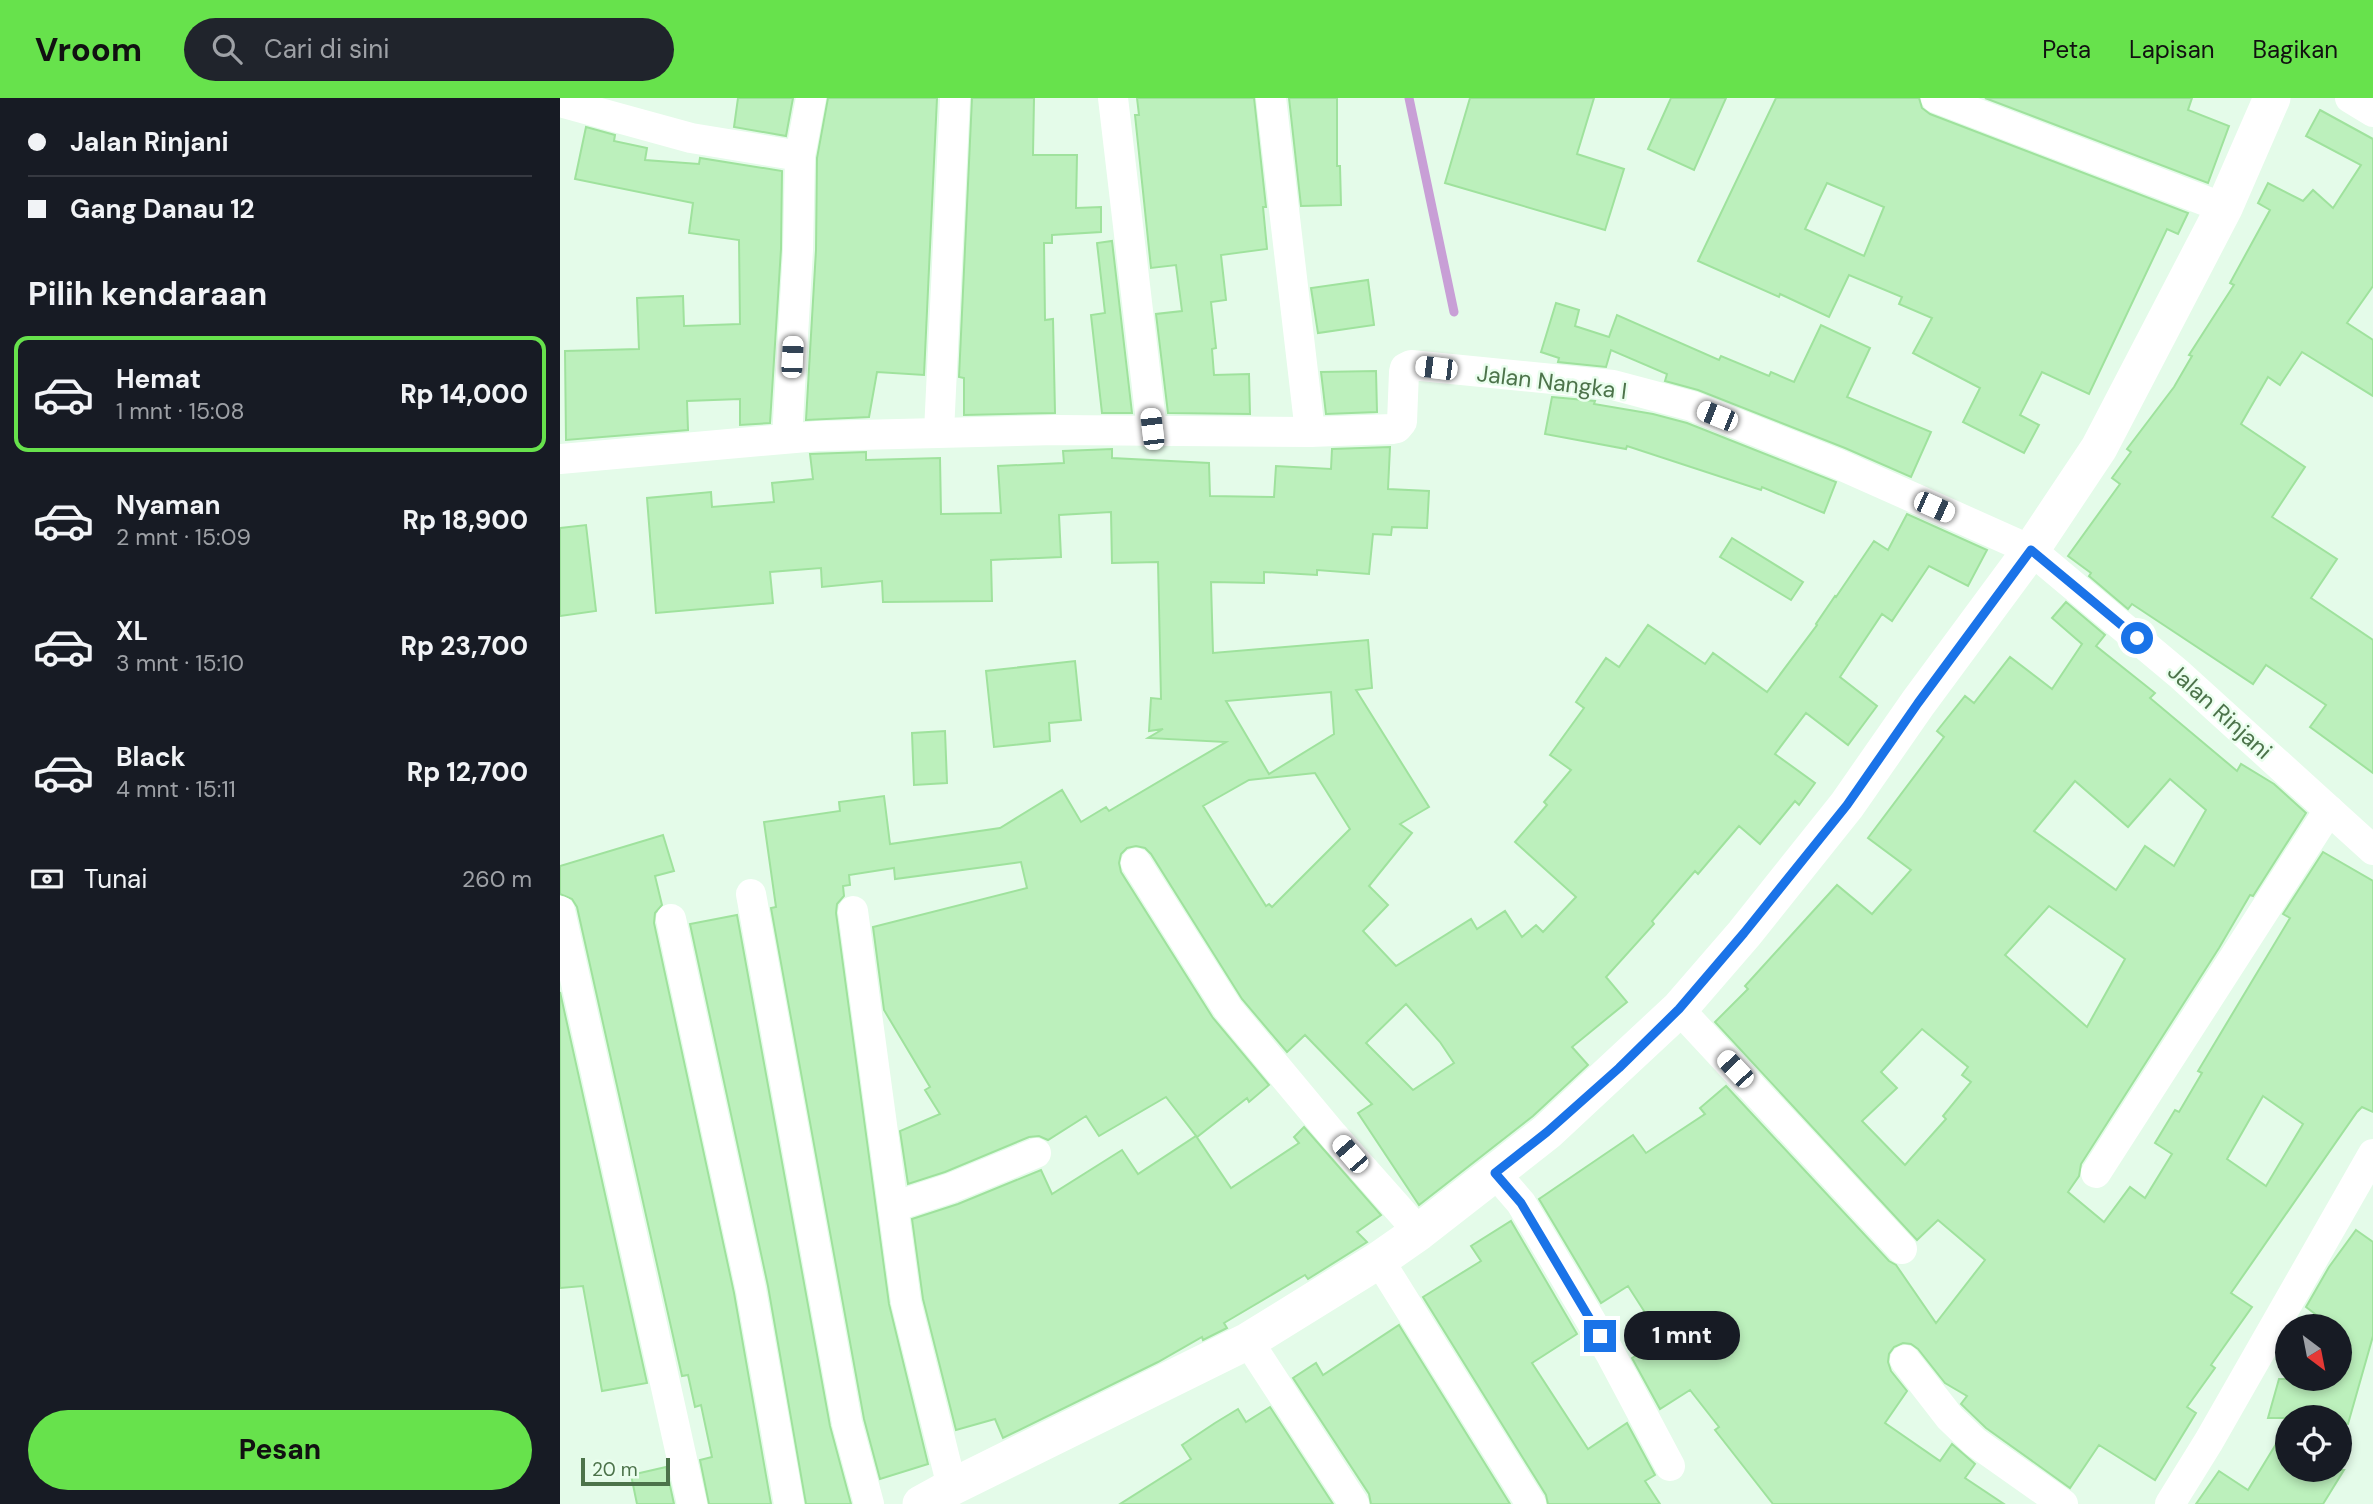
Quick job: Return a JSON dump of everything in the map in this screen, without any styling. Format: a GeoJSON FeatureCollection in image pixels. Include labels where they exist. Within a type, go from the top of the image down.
{"type":"FeatureCollection","features":[{"type":"Feature","properties":{"kind":"street"},"geometry":{"type":"LineString","coordinates":[[787,438],[798,250],[800,156],[811,98]]}},
{"type":"Feature","properties":{"kind":"street"},"geometry":{"type":"LineString","coordinates":[[939,432],[955,98]]}},
{"type":"Feature","properties":{"kind":"street"},"geometry":{"type":"LineString","coordinates":[[1113,98],[1152,429]]}},
{"type":"Feature","properties":{"kind":"street"},"geometry":{"type":"LineString","coordinates":[[560,459],[787,438],[939,432],[1152,429],[1310,432],[1271,98]]}},
{"type":"Feature","properties":{"kind":"street"},"geometry":{"type":"LineString","coordinates":[[1936,98],[2224,208]]}},
{"type":"Feature","properties":{"kind":"street"},"geometry":{"type":"LineString","coordinates":[[921,1504],[952,1486],[1248,1341],[1379,1260],[1547,1132],[1679,1009],[1847,805],[1918,703],[2031,550],[2099,448],[2224,208],[2272,98]]}},
{"type":"Feature","properties":{"kind":"street"},"geometry":{"type":"LineString","coordinates":[[2350,98],[2373,112]]}},
{"type":"Feature","properties":{"kind":"street"},"geometry":{"type":"LineString","coordinates":[[560,102],[691,138],[800,156]]}},
{"type":"Feature","properties":{"kind":"street","name":"Jalan Nangka I"},"geometry":{"type":"LineString","coordinates":[[1310,432],[1397,428],[1402,422],[1405,368],[1411,365],[1613,386],[1692,406],[1838,464],[2031,550]]}},
{"type":"Feature","properties":{"kind":"street","name":"Jalan Rinjani"},"geometry":{"type":"LineString","coordinates":[[2031,550],[2179,674],[2373,850]]}},
{"type":"Feature","properties":{"kind":"street"},"geometry":{"type":"LineString","coordinates":[[2096,1173],[2329,810]]}},
{"type":"Feature","properties":{"kind":"street"},"geometry":{"type":"LineString","coordinates":[[1136,863],[1228,1009],[1333,1135],[1419,1232]]}},
{"type":"Feature","properties":{"kind":"street"},"geometry":{"type":"LineString","coordinates":[[751,894],[847,1423],[869,1504]]}},
{"type":"Feature","properties":{"kind":"street"},"geometry":{"type":"LineString","coordinates":[[560,911],[692,1504]]}},
{"type":"Feature","properties":{"kind":"street"},"geometry":{"type":"LineString","coordinates":[[853,911],[906,1302],[952,1486]]}},
{"type":"Feature","properties":{"kind":"street"},"geometry":{"type":"LineString","coordinates":[[671,919],[748,1277],[789,1504]]}},
{"type":"Feature","properties":{"kind":"street"},"geometry":{"type":"LineString","coordinates":[[1679,1009],[1902,1249]]}},
{"type":"Feature","properties":{"kind":"street"},"geometry":{"type":"LineString","coordinates":[[894,1207],[951,1188],[1036,1153]]}},
{"type":"Feature","properties":{"kind":"street"},"geometry":{"type":"LineString","coordinates":[[2170,1504],[2209,1441],[2373,1154]]}},
{"type":"Feature","properties":{"kind":"street"},"geometry":{"type":"LineString","coordinates":[[1495,1173],[1521,1203],[1610,1353],[1671,1466]]}},
{"type":"Feature","properties":{"kind":"street"},"geometry":{"type":"LineString","coordinates":[[1379,1260],[1531,1504]]}},
{"type":"Feature","properties":{"kind":"street"},"geometry":{"type":"LineString","coordinates":[[1248,1341],[1354,1504]]}},
{"type":"Feature","properties":{"kind":"street"},"geometry":{"type":"LineString","coordinates":[[1905,1360],[1950,1418],[1975,1442],[2063,1504]]}},
{"type":"Feature","properties":{"kind":"building"},"geometry":{"type":"Polygon","coordinates":[[[738,98],[793,98],[786,136],[734,127],[738,98]]]}},
{"type":"Feature","properties":{"kind":"building"},"geometry":{"type":"Polygon","coordinates":[[[828,98],[937,98],[924,375],[877,372],[869,417],[806,420],[816,250],[817,158],[828,98]]]}},
{"type":"Feature","properties":{"kind":"building"},"geometry":{"type":"Polygon","coordinates":[[[972,98],[1034,98],[1033,155],[1077,155],[1076,208],[1101,207],[1101,232],[1052,235],[1052,243],[1044,243],[1045,320],[1053,319],[1055,413],[964,415],[964,378],[959,377],[972,98]]]}},
{"type":"Feature","properties":{"kind":"building"},"geometry":{"type":"Polygon","coordinates":[[[1137,98],[1254,98],[1266,207],[1263,207],[1267,249],[1221,255],[1226,300],[1211,302],[1216,348],[1212,349],[1214,375],[1249,374],[1250,414],[1168,413],[1156,314],[1182,311],[1176,265],[1151,268],[1135,115],[1139,115],[1137,98]]]}},
{"type":"Feature","properties":{"kind":"building"},"geometry":{"type":"Polygon","coordinates":[[[1289,98],[1337,98],[1337,166],[1340,166],[1341,205],[1301,206],[1289,98]]]}},
{"type":"Feature","properties":{"kind":"building"},"geometry":{"type":"Polygon","coordinates":[[[1470,98],[1594,98],[1577,154],[1624,169],[1605,230],[1445,183],[1470,98]]]}},
{"type":"Feature","properties":{"kind":"building"},"geometry":{"type":"Polygon","coordinates":[[[1671,98],[1726,98],[1694,170],[1648,149],[1671,98]]]}},
{"type":"Feature","properties":{"kind":"building"},"geometry":{"type":"Polygon","coordinates":[[[1776,98],[1919,98],[1922,108],[1930,114],[2188,213],[2178,234],[2167,229],[2089,394],[2042,372],[2020,415],[2039,425],[2024,453],[1963,422],[1980,388],[1913,353],[1932,318],[1899,304],[1902,297],[1849,275],[1829,317],[1698,261],[1776,98]],[[1827,183],[1805,229],[1864,256],[1884,207],[1827,183]]]}},
{"type":"Feature","properties":{"kind":"building"},"geometry":{"type":"Polygon","coordinates":[[[1985,98],[2192,98],[2188,110],[2229,126],[2208,183],[1985,98]]]}},
{"type":"Feature","properties":{"kind":"building"},"geometry":{"type":"Polygon","coordinates":[[[2320,110],[2373,139],[2373,286],[2347,323],[2373,340],[2373,396],[2302,352],[2280,385],[2268,377],[2241,424],[2305,467],[2272,517],[2337,559],[2311,598],[2373,640],[2373,773],[2310,727],[2326,705],[2266,665],[2253,684],[2132,604],[2128,609],[2089,576],[2091,573],[2068,556],[2120,484],[2112,478],[2131,452],[2127,449],[2174,387],[2192,356],[2189,355],[2234,285],[2230,283],[2270,210],[2258,203],[2268,183],[2303,201],[2313,190],[2333,208],[2361,165],[2306,136],[2320,110]]]}},
{"type":"Feature","properties":{"kind":"building"},"geometry":{"type":"Polygon","coordinates":[[[586,127],[615,135],[614,141],[647,148],[645,160],[699,164],[700,158],[782,171],[781,249],[770,423],[740,425],[740,399],[687,401],[688,430],[566,440],[565,351],[639,349],[637,298],[683,296],[684,326],[740,324],[739,240],[689,233],[693,203],[575,179],[586,127]]]}},
{"type":"Feature","properties":{"kind":"building"},"geometry":{"type":"Polygon","coordinates":[[[1112,241],[1132,413],[1102,413],[1091,315],[1105,313],[1097,243],[1112,241]]]}},
{"type":"Feature","properties":{"kind":"building"},"geometry":{"type":"Polygon","coordinates":[[[1368,280],[1374,325],[1318,333],[1311,288],[1368,280]]]}},
{"type":"Feature","properties":{"kind":"building"},"geometry":{"type":"Polygon","coordinates":[[[1556,303],[1579,310],[1575,326],[1609,337],[1617,315],[1719,360],[1721,356],[1769,376],[1771,372],[1794,382],[1821,325],[1870,348],[1847,397],[1931,432],[1911,477],[1698,390],[1665,381],[1667,374],[1611,350],[1606,367],[1558,362],[1559,358],[1541,352],[1556,303]]]}},
{"type":"Feature","properties":{"kind":"building"},"geometry":{"type":"Polygon","coordinates":[[[1376,371],[1377,412],[1326,414],[1321,372],[1376,371]]]}},
{"type":"Feature","properties":{"kind":"building"},"geometry":{"type":"Polygon","coordinates":[[[1552,397],[1595,401],[1594,404],[1687,423],[1836,482],[1824,513],[1762,487],[1761,490],[1627,446],[1626,449],[1545,434],[1552,397]]]}},
{"type":"Feature","properties":{"kind":"building"},"geometry":{"type":"Polygon","coordinates":[[[1390,447],[1388,489],[1429,491],[1427,528],[1392,527],[1391,535],[1373,534],[1369,574],[1317,570],[1317,575],[1264,572],[1264,583],[1211,582],[1213,653],[1368,640],[1372,688],[1356,690],[1429,807],[1400,824],[1412,833],[1369,886],[1388,905],[1363,931],[1396,966],[1471,919],[1477,929],[1505,911],[1522,937],[1536,925],[1543,932],[1576,897],[1515,842],[1547,805],[1544,802],[1571,770],[1550,755],[1584,708],[1576,702],[1606,658],[1619,667],[1648,625],[1705,664],[1713,653],[1767,692],[1874,541],[1888,550],[1907,514],[1987,550],[1968,586],[1929,566],[1892,621],[1882,614],[1840,677],[1877,706],[1848,745],[1806,713],[1775,754],[1815,783],[1799,805],[1795,801],[1760,844],[1739,826],[1698,874],[1695,871],[1652,921],[1654,924],[1606,977],[1627,1002],[1572,1047],[1588,1065],[1533,1116],[1419,1205],[1358,1113],[1372,1104],[1305,1035],[1287,1052],[1242,999],[1151,854],[1145,848],[1136,846],[1127,848],[1121,854],[1121,872],[1213,1018],[1269,1085],[1249,1102],[1247,1098],[1197,1137],[1166,1097],[1099,1136],[1086,1116],[1048,1140],[1039,1136],[1029,1137],[945,1172],[908,1184],[900,1131],[940,1114],[925,1090],[930,1087],[884,1010],[873,927],[1027,888],[1021,862],[895,879],[894,868],[849,875],[850,885],[843,886],[844,896],[837,904],[836,913],[889,1304],[928,1464],[880,1479],[864,1419],[771,908],[776,907],[764,822],[840,811],[839,802],[884,796],[890,844],[1000,828],[1062,790],[1081,822],[1106,807],[1109,811],[1226,742],[1148,738],[1163,729],[1149,731],[1151,698],[1161,699],[1158,562],[1112,563],[1111,512],[1059,515],[1061,557],[991,560],[992,601],[883,602],[882,581],[822,587],[821,568],[770,572],[773,603],[656,613],[647,498],[711,492],[712,507],[774,502],[772,483],[813,479],[810,454],[866,452],[866,460],[940,458],[941,514],[1001,513],[998,466],[1064,463],[1063,451],[1112,449],[1112,458],[1209,463],[1210,496],[1274,497],[1276,466],[1331,469],[1332,449],[1390,447]],[[1331,692],[1226,701],[1269,774],[1334,734],[1331,692]],[[1315,773],[1249,780],[1203,806],[1266,906],[1269,904],[1272,907],[1350,829],[1315,773]],[[1406,1004],[1366,1043],[1413,1090],[1454,1063],[1440,1042],[1406,1004]]]}},
{"type":"Feature","properties":{"kind":"building"},"geometry":{"type":"Polygon","coordinates":[[[586,525],[596,611],[560,616],[560,528],[586,525]]]}},
{"type":"Feature","properties":{"kind":"building"},"geometry":{"type":"Polygon","coordinates":[[[1732,538],[1803,582],[1791,600],[1720,557],[1732,538]]]}},
{"type":"Feature","properties":{"kind":"building"},"geometry":{"type":"Polygon","coordinates":[[[2066,602],[2105,635],[2096,646],[2155,693],[2150,698],[2237,771],[2241,764],[2274,784],[2306,813],[2253,896],[2250,895],[2081,1164],[2079,1176],[2068,1192],[2104,1222],[2130,1187],[2145,1198],[2172,1154],[2155,1143],[2175,1110],[2179,1112],[2202,1073],[2198,1071],[2290,918],[2283,914],[2323,852],[2373,881],[2373,1112],[2362,1107],[2357,1112],[2231,1293],[2252,1307],[2211,1365],[2215,1368],[2187,1407],[2196,1413],[2155,1480],[2099,1445],[2070,1488],[1986,1428],[1961,1404],[1967,1396],[1945,1383],[1918,1349],[1903,1343],[1894,1347],[1888,1362],[1891,1371],[1907,1391],[1885,1423],[1940,1461],[1952,1444],[1975,1464],[1965,1478],[2004,1504],[1773,1504],[1715,1430],[1719,1427],[1690,1390],[1660,1409],[1632,1358],[1662,1339],[1628,1286],[1601,1303],[1539,1199],[1633,1135],[1646,1153],[1705,1114],[1700,1108],[1726,1086],[1889,1261],[1896,1265],[1936,1323],[1985,1260],[1938,1220],[1917,1240],[1715,1022],[1748,989],[1745,986],[1837,885],[1872,914],[1911,870],[1868,838],[1944,737],[1937,731],[1965,696],[1974,703],[2010,657],[2052,689],[2082,644],[2052,618],[2066,602]],[[2170,779],[2128,827],[2075,781],[2034,831],[2116,890],[2145,846],[2174,866],[2206,810],[2170,779]],[[2049,906],[2005,955],[2087,1027],[2125,959],[2049,906]],[[1922,1029],[1881,1072],[1897,1088],[1862,1121],[1905,1165],[1946,1119],[1943,1116],[1971,1082],[1962,1075],[1968,1067],[1922,1029]],[[2263,1096],[2227,1159],[2266,1186],[2303,1124],[2263,1096]]]}},
{"type":"Feature","properties":{"kind":"building"},"geometry":{"type":"Polygon","coordinates":[[[1075,661],[1081,720],[1049,723],[1050,741],[994,747],[986,671],[1075,661]]]}},
{"type":"Feature","properties":{"kind":"building"},"geometry":{"type":"Polygon","coordinates":[[[945,731],[947,783],[914,785],[912,733],[945,731]]]}},
{"type":"Feature","properties":{"kind":"building"},"geometry":{"type":"Polygon","coordinates":[[[663,835],[674,871],[655,876],[662,905],[655,913],[654,923],[734,1293],[771,1504],[709,1504],[700,1460],[712,1457],[701,1405],[695,1407],[688,1375],[682,1376],[577,907],[572,899],[560,894],[560,866],[663,835]]]}},
{"type":"Feature","properties":{"kind":"building"},"geometry":{"type":"Polygon","coordinates":[[[737,915],[830,1426],[851,1504],[806,1504],[768,1286],[690,924],[737,915]]]}},
{"type":"Feature","properties":{"kind":"building"},"geometry":{"type":"Polygon","coordinates":[[[560,992],[647,1383],[602,1391],[583,1286],[560,1288],[560,992]]]}},
{"type":"Feature","properties":{"kind":"building"},"geometry":{"type":"Polygon","coordinates":[[[1304,1127],[1381,1215],[1357,1232],[1367,1242],[1308,1279],[1305,1275],[1224,1323],[1227,1328],[1203,1340],[1202,1337],[1158,1362],[1003,1438],[995,1419],[956,1430],[923,1299],[912,1219],[958,1204],[1041,1170],[1052,1194],[1122,1150],[1138,1174],[1196,1136],[1231,1188],[1299,1143],[1294,1137],[1304,1127]]]}},
{"type":"Feature","properties":{"kind":"building"},"geometry":{"type":"Polygon","coordinates":[[[1511,1221],[1577,1334],[1532,1363],[1588,1449],[1627,1423],[1655,1475],[1645,1481],[1660,1504],[1548,1504],[1546,1495],[1423,1297],[1481,1261],[1471,1246],[1511,1221]]]}},
{"type":"Feature","properties":{"kind":"building"},"geometry":{"type":"Polygon","coordinates":[[[2356,1230],[2373,1242],[2373,1336],[2352,1410],[2352,1405],[2275,1405],[2275,1418],[2268,1418],[2276,1391],[2352,1391],[2352,1314],[2315,1314],[2306,1307],[2329,1267],[2356,1230]]]}},
{"type":"Feature","properties":{"kind":"building"},"geometry":{"type":"Polygon","coordinates":[[[1399,1325],[1510,1504],[1371,1504],[1369,1494],[1293,1378],[1316,1363],[1323,1375],[1399,1325]]]}},
{"type":"Feature","properties":{"kind":"building"},"geometry":{"type":"Polygon","coordinates":[[[1270,1407],[1333,1504],[1120,1504],[1191,1459],[1182,1445],[1215,1423],[1238,1409],[1246,1422],[1270,1407]]]}},
{"type":"Feature","properties":{"kind":"building"},"geometry":{"type":"Polygon","coordinates":[[[2275,1446],[2275,1482],[2337,1482],[2323,1504],[2196,1504],[2219,1471],[2248,1490],[2275,1446]]]}},
{"type":"Feature","properties":{"kind":"building"},"geometry":{"type":"Polygon","coordinates":[[[666,1467],[674,1504],[637,1504],[631,1475],[666,1467]]]}},
{"type":"Feature","properties":{"kind":"waterway"},"geometry":{"type":"LineString","coordinates":[[1409,98],[1454,312]]}},
{"type":"Feature","properties":{"kind":"route"},"geometry":{"type":"LineString","coordinates":[[1600,1336],[1521,1203],[1495,1173],[1547,1132],[1619,1068],[1679,1009],[1847,805],[1918,703],[2031,550],[2137,638]]}}]}
